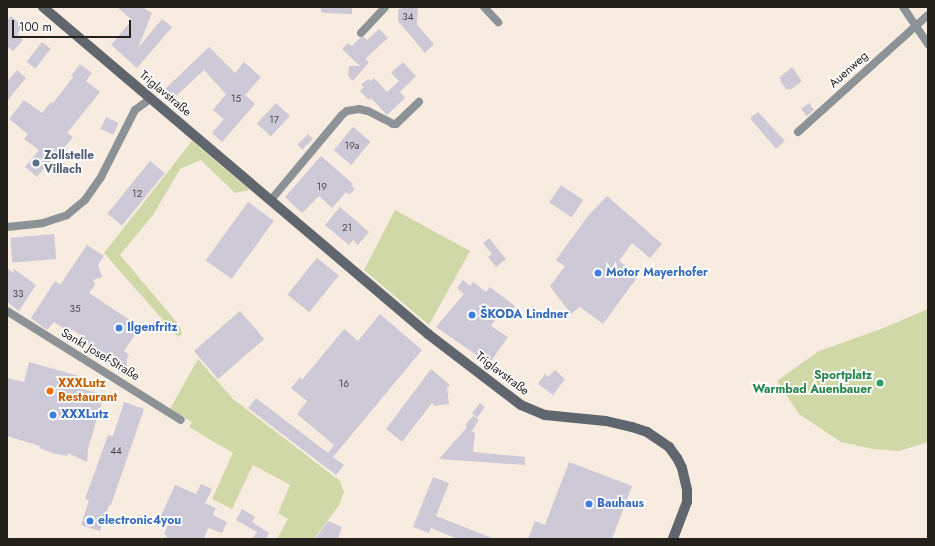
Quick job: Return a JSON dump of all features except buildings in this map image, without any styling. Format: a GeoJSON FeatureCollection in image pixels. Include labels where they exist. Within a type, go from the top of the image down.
{"type":"FeatureCollection","features":[{"type":"Feature","properties":{"kind":"street","name":"Triglavstraße"},"geometry":{"type":"LineString","coordinates":[[43,7],[428,334],[521,405],[545,415],[606,421],[632,427],[647,432],[669,447],[678,458],[687,490],[686,502],[673,539]]}},
{"type":"Feature","properties":{"kind":"street"},"geometry":{"type":"LineString","coordinates":[[361,33],[385,7]]}},
{"type":"Feature","properties":{"kind":"street"},"geometry":{"type":"LineString","coordinates":[[484,7],[498,22]]}},
{"type":"Feature","properties":{"kind":"street"},"geometry":{"type":"LineString","coordinates":[[903,7],[928,44]]}},
{"type":"Feature","properties":{"kind":"street","name":"Auenweg"},"geometry":{"type":"LineString","coordinates":[[798,132],[928,15]]}},
{"type":"Feature","properties":{"kind":"street"},"geometry":{"type":"LineString","coordinates":[[7,227],[43,222],[67,215],[85,200],[102,177],[135,110],[150,99]]}},
{"type":"Feature","properties":{"kind":"street"},"geometry":{"type":"LineString","coordinates":[[270,201],[342,115],[359,109],[368,111],[393,124],[396,124],[419,102]]}},
{"type":"Feature","properties":{"kind":"street","name":"Sankt Josef-Straße"},"geometry":{"type":"LineString","coordinates":[[7,311],[181,420]]}},
{"type":"Feature","properties":{"kind":"green space"},"geometry":{"type":"Polygon","coordinates":[[[192,141],[250,190],[235,193],[201,160],[180,169],[153,215],[120,255],[180,326],[182,334],[178,337],[104,253],[192,141]]]}},
{"type":"Feature","properties":{"kind":"green space"},"geometry":{"type":"Polygon","coordinates":[[[395,210],[470,251],[429,325],[364,270],[395,210]]]}},
{"type":"Feature","properties":{"kind":"green space"},"geometry":{"type":"Polygon","coordinates":[[[928,309],[928,442],[899,451],[873,449],[841,442],[799,414],[777,381],[819,351],[881,329],[928,309]]]}},
{"type":"Feature","properties":{"kind":"green space"},"geometry":{"type":"Polygon","coordinates":[[[198,359],[233,399],[340,481],[344,492],[339,505],[314,539],[277,539],[288,519],[278,513],[290,485],[253,465],[232,509],[212,499],[233,453],[189,427],[192,422],[170,409],[198,359]]]}},
{"type":"Feature","properties":{"kind":"place","name":"Zollstelle Villach"},"geometry":{"type":"Point","coordinates":[36,163]}},
{"type":"Feature","properties":{"kind":"place","name":"Motor Mayerhofer"},"geometry":{"type":"Point","coordinates":[598,273]}},
{"type":"Feature","properties":{"kind":"place","name":"ŠKODA Lindner"},"geometry":{"type":"Point","coordinates":[472,315]}},
{"type":"Feature","properties":{"kind":"place","name":"Ilgenfritz"},"geometry":{"type":"Point","coordinates":[119,328]}},
{"type":"Feature","properties":{"kind":"place","name":"Sportplatz Warmbad Auenbauer"},"geometry":{"type":"Point","coordinates":[880,383]}},
{"type":"Feature","properties":{"kind":"place","name":"XXXLutz Restaurant"},"geometry":{"type":"Point","coordinates":[50,391]}},
{"type":"Feature","properties":{"kind":"place","name":"XXXLutz"},"geometry":{"type":"Point","coordinates":[53,415]}},
{"type":"Feature","properties":{"kind":"place","name":"Bauhaus"},"geometry":{"type":"Point","coordinates":[589,504]}},
{"type":"Feature","properties":{"kind":"place","name":"electronic4you"},"geometry":{"type":"Point","coordinates":[90,521]}}]}
